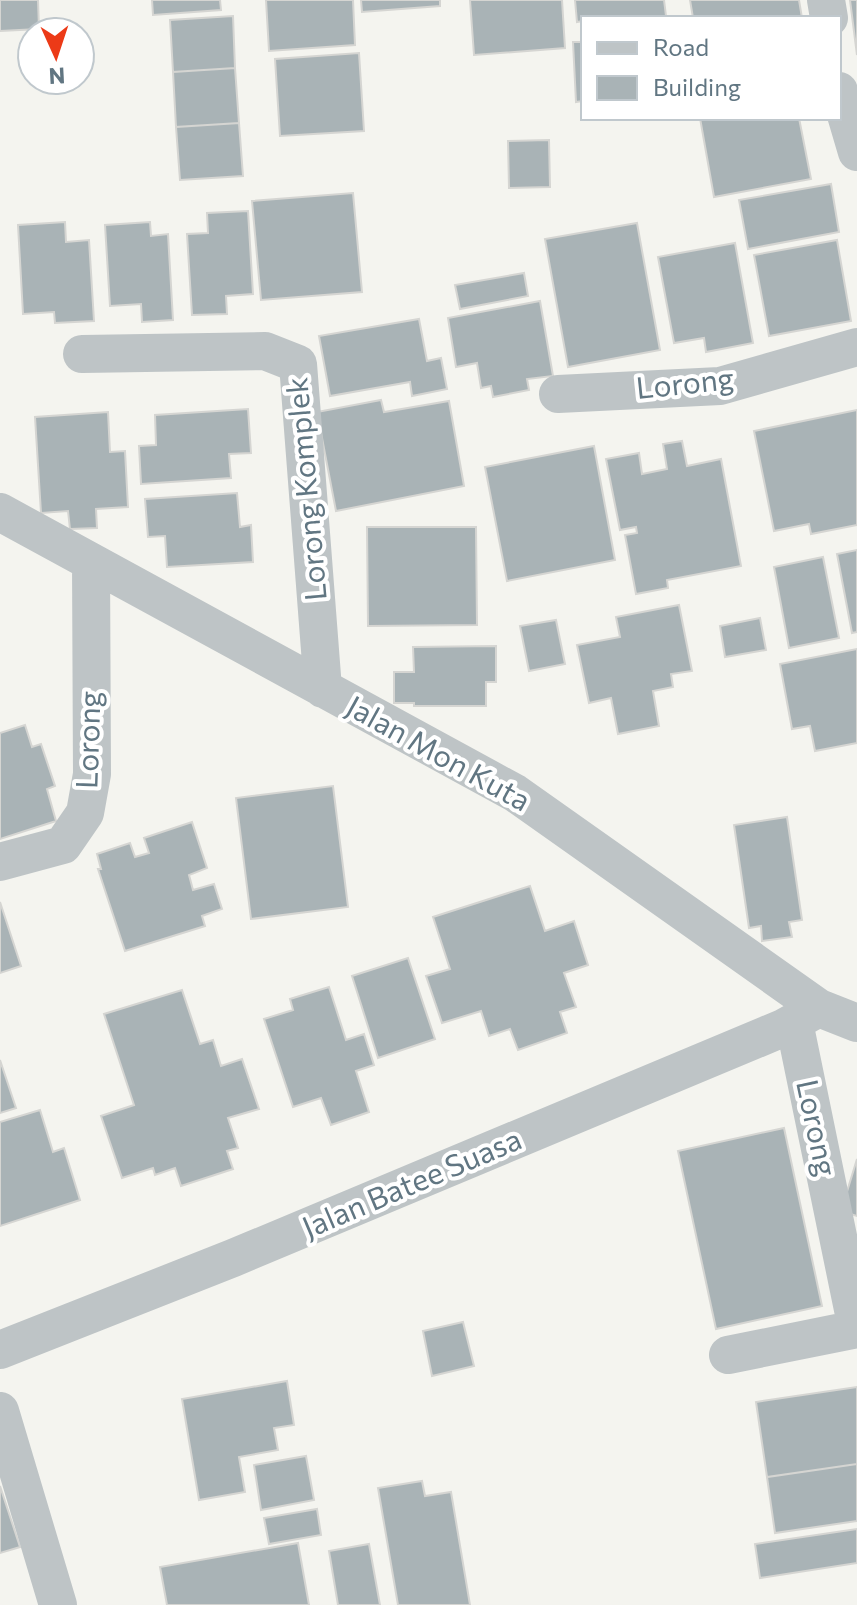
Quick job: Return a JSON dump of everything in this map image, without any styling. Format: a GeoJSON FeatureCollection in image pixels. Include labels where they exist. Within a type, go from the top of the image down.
{"type":"FeatureCollection","features":[{"type":"Feature","properties":{"kind":"street"},"geometry":{"type":"LineString","coordinates":[[841,98],[857,152]]}},
{"type":"Feature","properties":{"kind":"street","name":"Lorong"},"geometry":{"type":"LineString","coordinates":[[558,394],[720,386],[857,347]]}},
{"type":"Feature","properties":{"kind":"street","name":"Lorong Komplek"},"geometry":{"type":"LineString","coordinates":[[82,354],[265,351],[298,364],[323,689]]}},
{"type":"Feature","properties":{"kind":"street","name":"Jalan Mon Kuta"},"geometry":{"type":"LineString","coordinates":[[0,512],[515,793],[806,1015],[857,1023]]}},
{"type":"Feature","properties":{"kind":"street","name":"Lorong"},"geometry":{"type":"LineString","coordinates":[[0,862],[63,845],[85,813],[92,774],[91,562]]}},
{"type":"Feature","properties":{"kind":"street","name":"Lorong"},"geometry":{"type":"LineString","coordinates":[[728,1355],[857,1329],[806,1015]]}},
{"type":"Feature","properties":{"kind":"street","name":"Jalan Batee Suasa"},"geometry":{"type":"LineString","coordinates":[[0,1350],[233,1258],[806,1015]]}},
{"type":"Feature","properties":{"kind":"street"},"geometry":{"type":"LineString","coordinates":[[0,1411],[58,1605]]}},
{"type":"Feature","properties":{"kind":"building"},"geometry":{"type":"Polygon","coordinates":[[[0,0],[38,0],[39,16],[16,16],[16,30],[0,31],[0,0]]]}},
{"type":"Feature","properties":{"kind":"building"},"geometry":{"type":"Polygon","coordinates":[[[152,0],[220,0],[221,10],[153,15],[152,0]]]}},
{"type":"Feature","properties":{"kind":"building"},"geometry":{"type":"Polygon","coordinates":[[[266,0],[353,0],[355,45],[269,51],[266,0]]]}},
{"type":"Feature","properties":{"kind":"building"},"geometry":{"type":"Polygon","coordinates":[[[361,0],[440,0],[440,6],[362,12],[361,0]]]}},
{"type":"Feature","properties":{"kind":"building"},"geometry":{"type":"Polygon","coordinates":[[[470,0],[562,0],[565,48],[474,55],[470,0]]]}},
{"type":"Feature","properties":{"kind":"building"},"geometry":{"type":"Polygon","coordinates":[[[575,0],[664,0],[666,16],[581,16],[581,21],[577,22],[575,0]]]}},
{"type":"Feature","properties":{"kind":"building"},"geometry":{"type":"Polygon","coordinates":[[[690,0],[799,0],[802,16],[693,16],[690,0]]]}},
{"type":"Feature","properties":{"kind":"building"},"geometry":{"type":"Polygon","coordinates":[[[850,0],[857,0],[857,55],[850,0]]]}},
{"type":"Feature","properties":{"kind":"building"},"geometry":{"type":"Polygon","coordinates":[[[233,16],[235,68],[173,72],[170,20],[233,16]]]}},
{"type":"Feature","properties":{"kind":"building"},"geometry":{"type":"Polygon","coordinates":[[[573,42],[581,42],[581,101],[576,102],[573,42]]]}},
{"type":"Feature","properties":{"kind":"building"},"geometry":{"type":"Polygon","coordinates":[[[359,53],[364,131],[280,136],[275,59],[359,53]]]}},
{"type":"Feature","properties":{"kind":"building"},"geometry":{"type":"Polygon","coordinates":[[[235,68],[239,123],[176,127],[173,72],[235,68]]]}},
{"type":"Feature","properties":{"kind":"building"},"geometry":{"type":"Polygon","coordinates":[[[700,120],[799,120],[811,179],[714,197],[700,120]]]}},
{"type":"Feature","properties":{"kind":"building"},"geometry":{"type":"Polygon","coordinates":[[[239,123],[243,176],[180,180],[176,127],[239,123]]]}},
{"type":"Feature","properties":{"kind":"building"},"geometry":{"type":"Polygon","coordinates":[[[549,140],[550,187],[509,188],[508,141],[549,140]]]}},
{"type":"Feature","properties":{"kind":"building"},"geometry":{"type":"Polygon","coordinates":[[[831,184],[839,232],[748,249],[739,200],[831,184]]]}},
{"type":"Feature","properties":{"kind":"building"},"geometry":{"type":"Polygon","coordinates":[[[353,193],[362,292],[261,300],[252,201],[353,193]]]}},
{"type":"Feature","properties":{"kind":"building"},"geometry":{"type":"Polygon","coordinates":[[[248,211],[253,294],[226,296],[227,314],[192,315],[187,234],[208,233],[207,213],[248,211]]]}},
{"type":"Feature","properties":{"kind":"building"},"geometry":{"type":"Polygon","coordinates":[[[65,222],[66,242],[89,240],[94,321],[55,323],[54,312],[23,314],[18,225],[65,222]]]}},
{"type":"Feature","properties":{"kind":"building"},"geometry":{"type":"Polygon","coordinates":[[[150,222],[151,236],[168,234],[173,320],[142,322],[141,304],[110,306],[105,225],[150,222]]]}},
{"type":"Feature","properties":{"kind":"building"},"geometry":{"type":"Polygon","coordinates":[[[637,223],[660,350],[568,367],[545,239],[637,223]]]}},
{"type":"Feature","properties":{"kind":"building"},"geometry":{"type":"Polygon","coordinates":[[[837,240],[851,321],[769,336],[754,255],[837,240]]]}},
{"type":"Feature","properties":{"kind":"building"},"geometry":{"type":"Polygon","coordinates":[[[735,243],[753,343],[706,352],[704,338],[674,343],[658,257],[735,243]]]}},
{"type":"Feature","properties":{"kind":"building"},"geometry":{"type":"Polygon","coordinates":[[[524,273],[528,296],[460,309],[455,285],[524,273]]]}},
{"type":"Feature","properties":{"kind":"building"},"geometry":{"type":"Polygon","coordinates":[[[540,301],[553,376],[527,379],[529,390],[493,397],[491,386],[481,388],[477,363],[456,367],[448,318],[540,301]]]}},
{"type":"Feature","properties":{"kind":"building"},"geometry":{"type":"Polygon","coordinates":[[[419,319],[427,361],[441,358],[447,389],[412,396],[410,382],[330,396],[319,336],[419,319]]]}},
{"type":"Feature","properties":{"kind":"building"},"geometry":{"type":"Polygon","coordinates":[[[381,400],[384,412],[449,401],[464,486],[336,511],[317,412],[381,400]]]}},
{"type":"Feature","properties":{"kind":"building"},"geometry":{"type":"Polygon","coordinates":[[[248,409],[251,453],[229,454],[231,478],[141,484],[139,446],[156,445],[155,415],[248,409]]]}},
{"type":"Feature","properties":{"kind":"building"},"geometry":{"type":"Polygon","coordinates":[[[857,410],[857,525],[811,534],[809,524],[774,531],[754,431],[857,410]]]}},
{"type":"Feature","properties":{"kind":"building"},"geometry":{"type":"Polygon","coordinates":[[[108,412],[110,452],[125,451],[128,507],[96,509],[97,528],[70,529],[68,511],[41,513],[35,417],[108,412]]]}},
{"type":"Feature","properties":{"kind":"building"},"geometry":{"type":"Polygon","coordinates":[[[682,441],[687,466],[721,459],[741,566],[667,580],[668,588],[636,594],[625,535],[637,533],[636,527],[620,530],[606,459],[639,453],[642,474],[667,469],[663,444],[682,441]]]}},
{"type":"Feature","properties":{"kind":"building"},"geometry":{"type":"Polygon","coordinates":[[[594,446],[615,560],[507,581],[485,467],[594,446]]]}},
{"type":"Feature","properties":{"kind":"building"},"geometry":{"type":"Polygon","coordinates":[[[237,493],[240,527],[251,525],[253,562],[167,567],[165,536],[148,537],[145,499],[237,493]]]}},
{"type":"Feature","properties":{"kind":"building"},"geometry":{"type":"Polygon","coordinates":[[[367,527],[476,527],[477,625],[368,626],[367,527]]]}},
{"type":"Feature","properties":{"kind":"building"},"geometry":{"type":"Polygon","coordinates":[[[857,550],[857,632],[852,633],[837,554],[857,550]]]}},
{"type":"Feature","properties":{"kind":"building"},"geometry":{"type":"Polygon","coordinates":[[[823,557],[839,638],[789,648],[774,567],[823,557]]]}},
{"type":"Feature","properties":{"kind":"building"},"geometry":{"type":"Polygon","coordinates":[[[679,605],[692,671],[671,674],[673,687],[653,691],[659,726],[618,734],[611,698],[589,703],[577,645],[620,637],[616,617],[679,605]]]}},
{"type":"Feature","properties":{"kind":"building"},"geometry":{"type":"Polygon","coordinates":[[[760,618],[766,650],[725,657],[720,626],[760,618]]]}},
{"type":"Feature","properties":{"kind":"building"},"geometry":{"type":"Polygon","coordinates":[[[556,620],[565,664],[529,671],[520,626],[556,620]]]}},
{"type":"Feature","properties":{"kind":"building"},"geometry":{"type":"Polygon","coordinates":[[[496,646],[496,682],[486,682],[486,706],[394,703],[394,672],[414,672],[413,647],[496,646]]]}},
{"type":"Feature","properties":{"kind":"building"},"geometry":{"type":"Polygon","coordinates":[[[857,649],[857,743],[815,751],[810,726],[792,729],[780,664],[857,649]]]}},
{"type":"Feature","properties":{"kind":"building"},"geometry":{"type":"Polygon","coordinates":[[[25,725],[32,747],[41,744],[55,786],[47,789],[56,821],[0,839],[0,733],[25,725]]]}},
{"type":"Feature","properties":{"kind":"building"},"geometry":{"type":"Polygon","coordinates":[[[333,786],[348,907],[251,919],[236,798],[333,786]]]}},
{"type":"Feature","properties":{"kind":"building"},"geometry":{"type":"Polygon","coordinates":[[[787,817],[802,920],[789,922],[792,937],[762,941],[761,926],[749,928],[734,825],[787,817]]]}},
{"type":"Feature","properties":{"kind":"building"},"geometry":{"type":"Polygon","coordinates":[[[192,822],[207,868],[189,875],[193,890],[214,884],[222,909],[202,916],[205,926],[125,951],[98,869],[101,869],[97,854],[130,843],[135,857],[149,853],[144,838],[192,822]]]}},
{"type":"Feature","properties":{"kind":"building"},"geometry":{"type":"Polygon","coordinates":[[[530,886],[545,931],[574,921],[588,965],[564,973],[576,1007],[560,1012],[567,1033],[518,1050],[510,1029],[489,1036],[481,1011],[442,1023],[426,976],[450,969],[433,917],[530,886]]]}},
{"type":"Feature","properties":{"kind":"building"},"geometry":{"type":"Polygon","coordinates":[[[0,902],[21,966],[0,973],[0,902]]]}},
{"type":"Feature","properties":{"kind":"building"},"geometry":{"type":"Polygon","coordinates":[[[408,958],[435,1039],[378,1058],[352,976],[408,958]]]}},
{"type":"Feature","properties":{"kind":"building"},"geometry":{"type":"Polygon","coordinates":[[[329,987],[346,1040],[364,1034],[374,1065],[356,1071],[369,1112],[331,1125],[321,1098],[293,1107],[264,1019],[293,1010],[290,999],[329,987]]]}},
{"type":"Feature","properties":{"kind":"building"},"geometry":{"type":"Polygon","coordinates":[[[182,990],[200,1044],[213,1040],[221,1066],[242,1059],[259,1109],[228,1118],[238,1148],[227,1151],[233,1169],[181,1186],[175,1168],[155,1175],[153,1168],[122,1178],[101,1116],[134,1105],[104,1014],[182,990]]]}},
{"type":"Feature","properties":{"kind":"building"},"geometry":{"type":"Polygon","coordinates":[[[0,1060],[16,1108],[0,1113],[0,1060]]]}},
{"type":"Feature","properties":{"kind":"building"},"geometry":{"type":"Polygon","coordinates":[[[40,1110],[53,1152],[64,1148],[80,1200],[0,1226],[0,1122],[40,1110]]]}},
{"type":"Feature","properties":{"kind":"building"},"geometry":{"type":"Polygon","coordinates":[[[784,1128],[822,1306],[716,1329],[678,1151],[784,1128]]]}},
{"type":"Feature","properties":{"kind":"building"},"geometry":{"type":"Polygon","coordinates":[[[857,1159],[857,1216],[841,1211],[857,1159]]]}},
{"type":"Feature","properties":{"kind":"building"},"geometry":{"type":"Polygon","coordinates":[[[463,1322],[474,1366],[432,1376],[423,1331],[463,1322]]]}},
{"type":"Feature","properties":{"kind":"building"},"geometry":{"type":"Polygon","coordinates":[[[287,1381],[294,1425],[274,1428],[278,1450],[239,1457],[245,1492],[199,1500],[182,1399],[287,1381]]]}},
{"type":"Feature","properties":{"kind":"building"},"geometry":{"type":"Polygon","coordinates":[[[857,1387],[857,1464],[767,1477],[756,1402],[857,1387]]]}},
{"type":"Feature","properties":{"kind":"building"},"geometry":{"type":"Polygon","coordinates":[[[306,1456],[314,1500],[261,1510],[254,1465],[306,1456]]]}},
{"type":"Feature","properties":{"kind":"building"},"geometry":{"type":"Polygon","coordinates":[[[857,1464],[857,1521],[775,1533],[767,1477],[857,1464]]]}},
{"type":"Feature","properties":{"kind":"building"},"geometry":{"type":"Polygon","coordinates":[[[422,1481],[425,1496],[451,1492],[470,1605],[398,1605],[378,1488],[422,1481]]]}},
{"type":"Feature","properties":{"kind":"building"},"geometry":{"type":"Polygon","coordinates":[[[0,1486],[20,1547],[0,1553],[0,1486]]]}},
{"type":"Feature","properties":{"kind":"building"},"geometry":{"type":"Polygon","coordinates":[[[317,1509],[321,1535],[269,1544],[264,1518],[317,1509]]]}},
{"type":"Feature","properties":{"kind":"building"},"geometry":{"type":"Polygon","coordinates":[[[857,1529],[857,1563],[760,1578],[755,1544],[857,1529]]]}},
{"type":"Feature","properties":{"kind":"building"},"geometry":{"type":"Polygon","coordinates":[[[298,1543],[309,1605],[167,1605],[160,1567],[298,1543]]]}},
{"type":"Feature","properties":{"kind":"building"},"geometry":{"type":"Polygon","coordinates":[[[369,1544],[380,1605],[338,1605],[329,1551],[369,1544]]]}}]}
